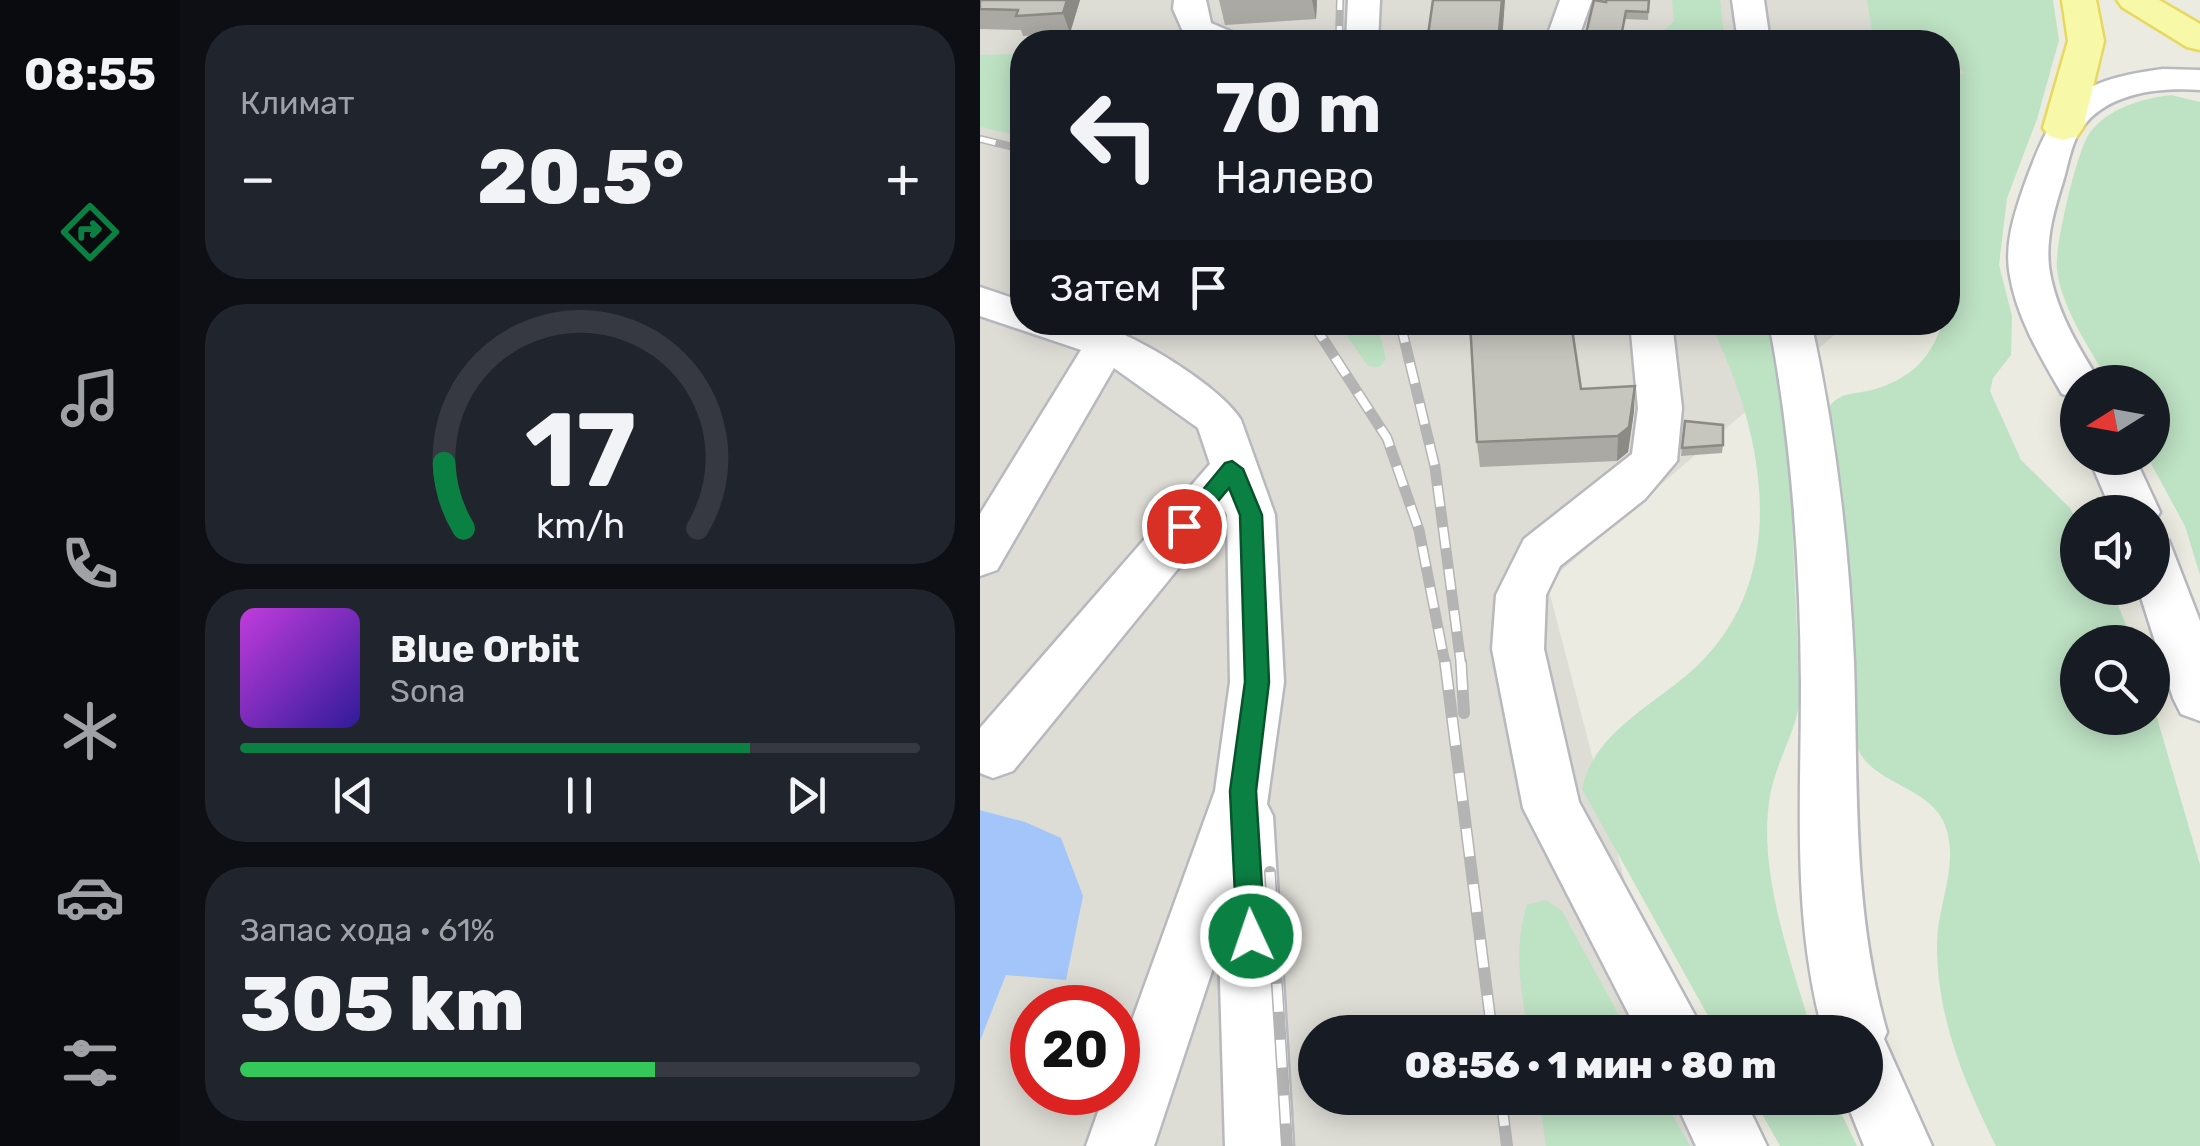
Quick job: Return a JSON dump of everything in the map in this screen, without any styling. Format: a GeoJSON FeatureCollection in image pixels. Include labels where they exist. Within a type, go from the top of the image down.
{"type":"FeatureCollection","features":[{"type":"Feature","properties":{"kind":"main road"},"geometry":{"type":"LineString","coordinates":[[2063,128],[2086,41],[2079,0]]}},
{"type":"Feature","properties":{"kind":"main road"},"geometry":{"type":"LineString","coordinates":[[2134,0],[2200,39]]}},
{"type":"Feature","properties":{"kind":"main road"},"geometry":{"type":"LineString","coordinates":[[2190,0],[2200,6]]}},
{"type":"Feature","properties":{"kind":"street"},"geometry":{"type":"LineString","coordinates":[[1190,0],[1188,9],[1201,30]]}},
{"type":"Feature","properties":{"kind":"street"},"geometry":{"type":"LineString","coordinates":[[1363,30],[1364,0]]}},
{"type":"Feature","properties":{"kind":"street"},"geometry":{"type":"LineString","coordinates":[[1565,30],[1576,0]]}},
{"type":"Feature","properties":{"kind":"street"},"geometry":{"type":"LineString","coordinates":[[1748,0],[1752,30]]}},
{"type":"Feature","properties":{"kind":"street"},"geometry":{"type":"LineString","coordinates":[[2068,365],[2048,328],[2028,264],[2036,205],[2063,128],[2101,94],[2130,83],[2160,78],[2200,80]]}},
{"type":"Feature","properties":{"kind":"street"},"geometry":{"type":"LineString","coordinates":[[980,301],[1010,312]]}},
{"type":"Feature","properties":{"kind":"street"},"geometry":{"type":"LineString","coordinates":[[1083,335],[1107,343],[1181,390],[1218,420],[1251,515],[1257,682],[1243,791],[1259,1146]]}},
{"type":"Feature","properties":{"kind":"street"},"geometry":{"type":"LineString","coordinates":[[1652,335],[1660,408],[1654,461],[1541,553],[1521,595],[1518,649],[1552,808],[1663,1015]]}},
{"type":"Feature","properties":{"kind":"street"},"geometry":{"type":"LineString","coordinates":[[1793,335],[1808,407],[1827,653],[1834,929],[1851,1015]]}},
{"type":"Feature","properties":{"kind":"street"},"geometry":{"type":"LineString","coordinates":[[980,556],[1107,343]]}},
{"type":"Feature","properties":{"kind":"street"},"geometry":{"type":"LineString","coordinates":[[993,753],[1232,469]]}},
{"type":"Feature","properties":{"kind":"street"},"geometry":{"type":"LineString","coordinates":[[2169,605],[2200,698]]}},
{"type":"Feature","properties":{"kind":"street"},"geometry":{"type":"LineString","coordinates":[[1120,1146],[1243,791]]}},
{"type":"Feature","properties":{"kind":"street"},"geometry":{"type":"LineString","coordinates":[[1883,1109],[1898,1146]]}},
{"type":"Feature","properties":{"kind":"street"},"geometry":{"type":"LineString","coordinates":[[1717,1115],[1734,1146]]}},
{"type":"Feature","properties":{"kind":"shaded area"},"geometry":{"type":"Polygon","coordinates":[[[980,0],[2031,0],[2008,184],[1960,226],[1960,30],[1010,30],[1010,335],[1834,335],[1547,583],[1660,1015],[1298,1015],[1298,1115],[1686,1115],[1694,1146],[980,1146],[980,1041],[1006,975],[1025,822],[980,810],[980,0]]]}},
{"type":"Feature","properties":{"kind":"green space"},"geometry":{"type":"Polygon","coordinates":[[[1672,0],[1720,0],[1724,30],[1664,30],[1674,22],[1672,0]]]}},
{"type":"Feature","properties":{"kind":"green space"},"geometry":{"type":"Polygon","coordinates":[[[1867,0],[2053,0],[2059,40],[2037,119],[2007,198],[1999,265],[2012,316],[2011,355],[1993,378],[1990,391],[2021,460],[2060,498],[2060,605],[2118,605],[2126,625],[2060,625],[2060,735],[2162,735],[2200,865],[2200,1146],[1996,1146],[1963,1074],[1942,998],[1937,945],[1950,855],[1945,825],[1917,794],[1868,764],[1853,731],[1853,624],[1830,406],[1843,396],[1885,386],[1908,374],[1938,335],[1960,335],[1960,74],[1964,73],[1960,67],[1960,30],[1872,30],[1867,0]]]}},
{"type":"Feature","properties":{"kind":"green space"},"geometry":{"type":"Polygon","coordinates":[[[1010,54],[1010,133],[980,127],[980,55],[1010,54]]]}},
{"type":"Feature","properties":{"kind":"green space"},"geometry":{"type":"Polygon","coordinates":[[[2171,95],[2200,102],[2200,575],[2185,526],[2157,475],[2170,475],[2170,365],[2099,365],[2071,314],[2057,270],[2067,200],[2089,134],[2105,118],[2148,99],[2171,95]]]}},
{"type":"Feature","properties":{"kind":"green space"},"geometry":{"type":"Polygon","coordinates":[[[1346,335],[1380,335],[1386,359],[1379,367],[1368,366],[1346,335]]]}},
{"type":"Feature","properties":{"kind":"green space"},"geometry":{"type":"Polygon","coordinates":[[[1715,335],[1773,335],[1787,404],[1800,700],[1770,796],[1767,825],[1778,916],[1807,1015],[1708,1015],[1582,789],[1589,768],[1613,734],[1699,664],[1729,627],[1748,586],[1758,543],[1760,498],[1744,408],[1715,335]]]}},
{"type":"Feature","properties":{"kind":"green space"},"geometry":{"type":"Polygon","coordinates":[[[1546,900],[1562,911],[1619,1015],[1525,1015],[1520,937],[1527,905],[1546,900]]]}},
{"type":"Feature","properties":{"kind":"green space"},"geometry":{"type":"Polygon","coordinates":[[[1541,1115],[1673,1115],[1690,1146],[1546,1146],[1541,1115]]]}},
{"type":"Feature","properties":{"kind":"green space"},"geometry":{"type":"Polygon","coordinates":[[[1763,1115],[1842,1115],[1857,1146],[1780,1146],[1763,1115]]]}},
{"type":"Feature","properties":{"kind":"water"},"geometry":{"type":"Polygon","coordinates":[[[980,810],[1025,822],[1061,838],[1083,896],[1066,980],[1006,975],[980,1041],[980,810]]]}},
{"type":"Feature","properties":{"kind":"building"},"geometry":{"type":"Polygon","coordinates":[[[980,0],[1067,0],[1063,13],[1016,16],[1018,10],[980,9],[980,0]]]}},
{"type":"Feature","properties":{"kind":"building"},"geometry":{"type":"Polygon","coordinates":[[[1433,0],[1502,0],[1499,30],[1429,30],[1433,0]]]}},
{"type":"Feature","properties":{"kind":"building"},"geometry":{"type":"Polygon","coordinates":[[[1594,0],[1649,0],[1648,12],[1626,11],[1622,30],[1587,30],[1594,0]]]}},
{"type":"Feature","properties":{"kind":"building"},"geometry":{"type":"Polygon","coordinates":[[[1471,335],[1573,335],[1581,389],[1635,386],[1629,427],[1618,436],[1477,442],[1471,335]]]}},
{"type":"Feature","properties":{"kind":"building"},"geometry":{"type":"Polygon","coordinates":[[[1685,421],[1723,425],[1723,445],[1682,448],[1685,421]]]}},
{"type":"Feature","properties":{"kind":"railway"},"geometry":{"type":"LineString","coordinates":[[1339,30],[1340,0]]}},
{"type":"Feature","properties":{"kind":"railway"},"geometry":{"type":"LineString","coordinates":[[980,139],[1010,146]]}},
{"type":"Feature","properties":{"kind":"railway"},"geometry":{"type":"LineString","coordinates":[[1320,335],[1387,438],[1419,530],[1445,664]]}},
{"type":"Feature","properties":{"kind":"railway"},"geometry":{"type":"LineString","coordinates":[[1403,335],[1435,467],[1461,664]]}},
{"type":"Feature","properties":{"kind":"railway"},"geometry":{"type":"LineString","coordinates":[[1445,662],[1490,1015]]}},
{"type":"Feature","properties":{"kind":"railway"},"geometry":{"type":"LineString","coordinates":[[1461,662],[1464,713]]}},
{"type":"Feature","properties":{"kind":"railway"},"geometry":{"type":"LineString","coordinates":[[1270,872],[1287,1146]]}},
{"type":"Feature","properties":{"kind":"railway"},"geometry":{"type":"LineString","coordinates":[[1503,1115],[1507,1146]]}},
{"type":"Feature","properties":{"kind":"route"},"geometry":{"type":"LineString","coordinates":[[1184,526],[1232,469],[1251,515],[1257,682],[1243,791],[1251,936]]}}]}
